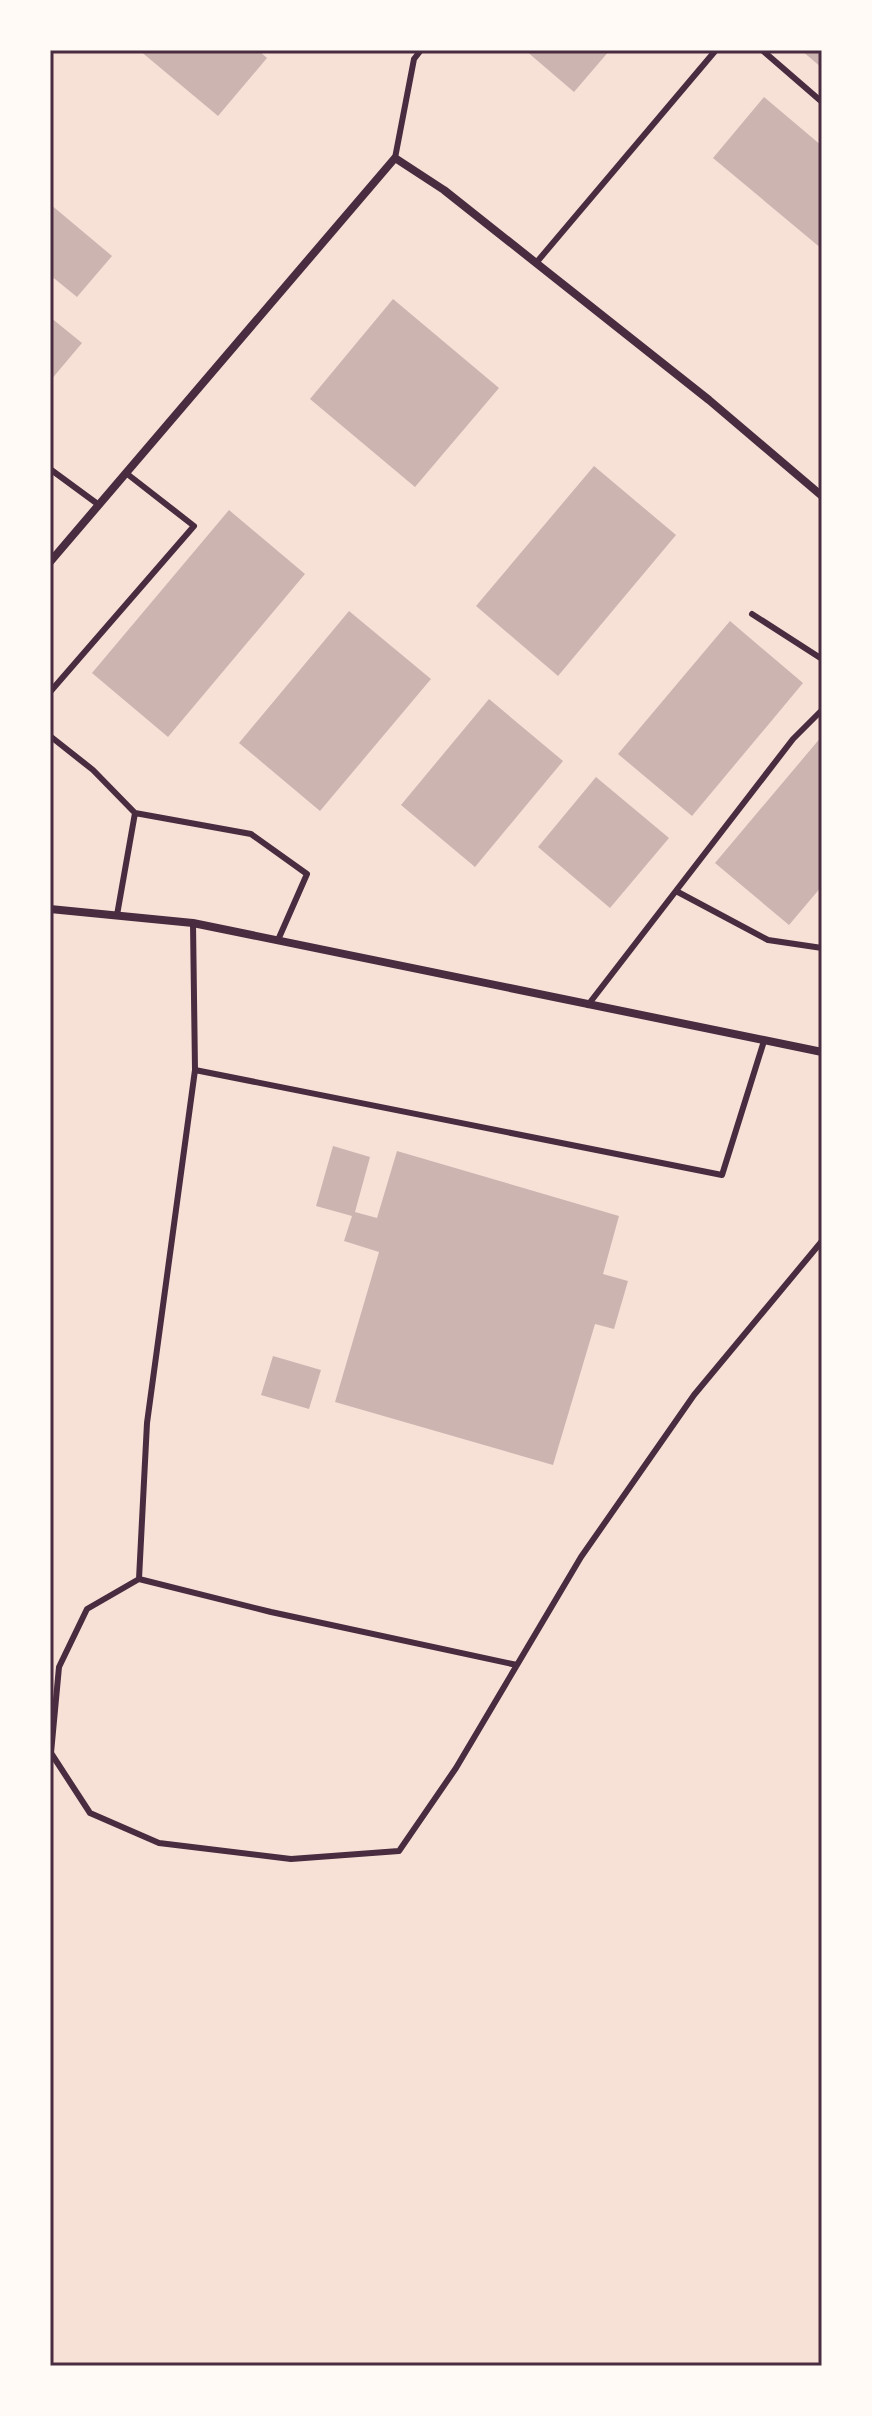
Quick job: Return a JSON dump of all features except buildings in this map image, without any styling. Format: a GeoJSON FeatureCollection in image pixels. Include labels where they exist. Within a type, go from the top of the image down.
{"type":"FeatureCollection","features":[{"type":"Feature","properties":{"kind":"street"},"geometry":{"type":"LineString","coordinates":[[50,562],[395,158],[444,190],[709,400],[822,496]]}},
{"type":"Feature","properties":{"kind":"street"},"geometry":{"type":"LineString","coordinates":[[50,909],[193,923],[822,1052]]}},
{"type":"Feature","properties":{"kind":"lane"},"geometry":{"type":"LineString","coordinates":[[395,158],[414,59],[421,50]]}},
{"type":"Feature","properties":{"kind":"lane"},"geometry":{"type":"LineString","coordinates":[[536,263],[716,50]]}},
{"type":"Feature","properties":{"kind":"lane"},"geometry":{"type":"LineString","coordinates":[[762,50],[822,102]]}},
{"type":"Feature","properties":{"kind":"lane"},"geometry":{"type":"LineString","coordinates":[[50,469],[99,505]]}},
{"type":"Feature","properties":{"kind":"lane"},"geometry":{"type":"LineString","coordinates":[[50,692],[194,526],[126,473]]}},
{"type":"Feature","properties":{"kind":"lane"},"geometry":{"type":"LineString","coordinates":[[752,614],[822,659]]}},
{"type":"Feature","properties":{"kind":"lane"},"geometry":{"type":"LineString","coordinates":[[588,1005],[793,739],[822,710]]}},
{"type":"Feature","properties":{"kind":"lane"},"geometry":{"type":"LineString","coordinates":[[50,736],[93,770],[135,813],[251,834],[307,874],[278,940]]}},
{"type":"Feature","properties":{"kind":"lane"},"geometry":{"type":"LineString","coordinates":[[117,915],[135,813]]}},
{"type":"Feature","properties":{"kind":"lane"},"geometry":{"type":"LineString","coordinates":[[676,891],[768,940],[822,948]]}},
{"type":"Feature","properties":{"kind":"lane"},"geometry":{"type":"LineString","coordinates":[[139,1579],[147,1423],[195,1070],[193,923]]}},
{"type":"Feature","properties":{"kind":"lane"},"geometry":{"type":"LineString","coordinates":[[195,1070],[722,1175],[764,1041]]}},
{"type":"Feature","properties":{"kind":"lane"},"geometry":{"type":"LineString","coordinates":[[517,1665],[271,1612],[139,1579],[87,1609],[59,1667],[51,1753],[90,1813],[159,1843],[291,1859],[399,1851],[456,1768],[581,1557],[694,1395],[822,1241]]}}]}
